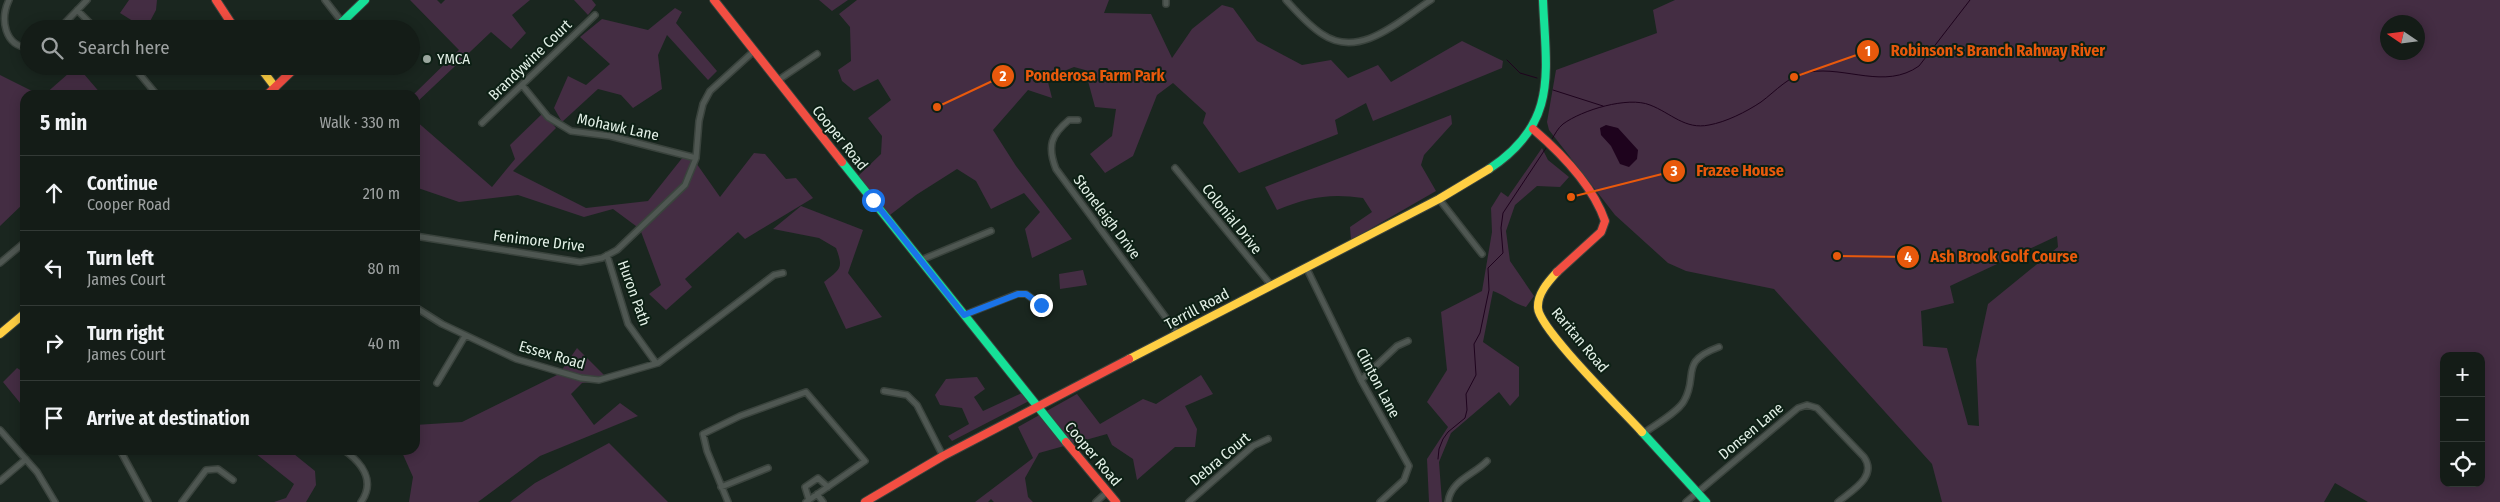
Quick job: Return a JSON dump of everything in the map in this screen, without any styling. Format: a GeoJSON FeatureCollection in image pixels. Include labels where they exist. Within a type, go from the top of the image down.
{"type":"FeatureCollection","features":[{"type":"Feature","properties":{"kind":"street"},"geometry":{"type":"LineString","coordinates":[[9,0],[2,14],[3,29],[13,43],[20,45]]}},
{"type":"Feature","properties":{"kind":"street"},"geometry":{"type":"LineString","coordinates":[[68,20],[87,0]]}},
{"type":"Feature","properties":{"kind":"street"},"geometry":{"type":"LineString","coordinates":[[216,0],[229,20]]}},
{"type":"Feature","properties":{"kind":"street"},"geometry":{"type":"LineString","coordinates":[[325,0],[340,20]]}},
{"type":"Feature","properties":{"kind":"street"},"geometry":{"type":"LineString","coordinates":[[344,20],[365,0]]}},
{"type":"Feature","properties":{"kind":"street","name":"Cooper Road"},"geometry":{"type":"LineString","coordinates":[[714,0],[1037,408],[1116,502]]}},
{"type":"Feature","properties":{"kind":"street"},"geometry":{"type":"LineString","coordinates":[[1286,0],[1323,35],[1338,42],[1353,43],[1376,36],[1431,0]]}},
{"type":"Feature","properties":{"kind":"street"},"geometry":{"type":"LineString","coordinates":[[1533,129],[1543,106],[1546,83],[1543,0]]}},
{"type":"Feature","properties":{"kind":"street"},"geometry":{"type":"LineString","coordinates":[[77,10],[87,20]]}},
{"type":"Feature","properties":{"kind":"street","name":"Brandywine Court"},"geometry":{"type":"LineString","coordinates":[[482,124],[595,15]]}},
{"type":"Feature","properties":{"kind":"street","name":"Fenimore Drive"},"geometry":{"type":"LineString","coordinates":[[420,237],[580,262],[607,255],[617,250],[685,185],[696,158],[699,121],[703,104],[710,91],[754,51]]}},
{"type":"Feature","properties":{"kind":"street"},"geometry":{"type":"LineString","coordinates":[[777,81],[816,54]]}},
{"type":"Feature","properties":{"kind":"street"},"geometry":{"type":"LineString","coordinates":[[140,75],[153,90]]}},
{"type":"Feature","properties":{"kind":"street"},"geometry":{"type":"LineString","coordinates":[[266,75],[275,87]]}},
{"type":"Feature","properties":{"kind":"street"},"geometry":{"type":"LineString","coordinates":[[272,90],[288,75]]}},
{"type":"Feature","properties":{"kind":"street","name":"Mohawk Lane"},"geometry":{"type":"LineString","coordinates":[[522,86],[548,118],[560,126],[571,130],[610,136],[696,158]]}},
{"type":"Feature","properties":{"kind":"street","name":"Stoneleigh Drive"},"geometry":{"type":"LineString","coordinates":[[1078,120],[1069,120],[1056,131],[1051,146],[1056,169],[1178,334]]}},
{"type":"Feature","properties":{"kind":"street","name":"Raritan Road"},"geometry":{"type":"LineString","coordinates":[[1533,129],[1552,146],[1601,209],[1605,221],[1601,232],[1548,281],[1540,297],[1539,312],[1559,342],[1706,502]]}},
{"type":"Feature","properties":{"kind":"street","name":"Terrill Road"},"geometry":{"type":"LineString","coordinates":[[865,502],[943,456],[1439,199],[1506,156],[1533,129]]}},
{"type":"Feature","properties":{"kind":"street","name":"Colonial Drive"},"geometry":{"type":"LineString","coordinates":[[1175,168],[1271,285]]}},
{"type":"Feature","properties":{"kind":"street"},"geometry":{"type":"LineString","coordinates":[[1439,199],[1482,254]]}},
{"type":"Feature","properties":{"kind":"street"},"geometry":{"type":"LineString","coordinates":[[921,260],[991,231]]}},
{"type":"Feature","properties":{"kind":"street"},"geometry":{"type":"LineString","coordinates":[[0,263],[20,246]]}},
{"type":"Feature","properties":{"kind":"street","name":"Huron Path"},"geometry":{"type":"LineString","coordinates":[[607,255],[628,324],[656,364]]}},
{"type":"Feature","properties":{"kind":"street","name":"Clinton Lane"},"geometry":{"type":"LineString","coordinates":[[1306,267],[1361,380],[1409,466],[1404,480],[1380,502]]}},
{"type":"Feature","properties":{"kind":"street","name":"Essex Road"},"geometry":{"type":"LineString","coordinates":[[420,310],[465,336],[516,359],[580,378],[600,380],[656,364],[774,275],[783,273]]}},
{"type":"Feature","properties":{"kind":"street"},"geometry":{"type":"LineString","coordinates":[[964,315],[1018,294],[1026,294],[1041,305]]}},
{"type":"Feature","properties":{"kind":"street"},"geometry":{"type":"LineString","coordinates":[[0,334],[20,317]]}},
{"type":"Feature","properties":{"kind":"street"},"geometry":{"type":"LineString","coordinates":[[438,383],[465,336]]}},
{"type":"Feature","properties":{"kind":"street"},"geometry":{"type":"LineString","coordinates":[[1361,380],[1398,346],[1408,341]]}},
{"type":"Feature","properties":{"kind":"street"},"geometry":{"type":"LineString","coordinates":[[1644,433],[1683,404],[1692,367],[1706,352],[1719,347]]}},
{"type":"Feature","properties":{"kind":"street"},"geometry":{"type":"LineString","coordinates":[[884,391],[908,395],[917,405],[943,456]]}},
{"type":"Feature","properties":{"kind":"street"},"geometry":{"type":"LineString","coordinates":[[728,502],[707,451],[703,434],[740,416],[806,392],[866,461],[808,501],[805,487],[818,478],[828,487]]}},
{"type":"Feature","properties":{"kind":"street","name":"Donsen Lane"},"geometry":{"type":"LineString","coordinates":[[1697,492],[1798,408],[1807,405],[1817,408],[1864,458],[1868,465],[1869,472],[1865,480],[1838,502]]}},
{"type":"Feature","properties":{"kind":"street"},"geometry":{"type":"LineString","coordinates":[[0,430],[20,452]]}},
{"type":"Feature","properties":{"kind":"street","name":"Debra Court"},"geometry":{"type":"LineString","coordinates":[[1189,502],[1253,446],[1268,439]]}},
{"type":"Feature","properties":{"kind":"street"},"geometry":{"type":"LineString","coordinates":[[22,455],[37,472],[55,502]]}},
{"type":"Feature","properties":{"kind":"street"},"geometry":{"type":"LineString","coordinates":[[123,455],[148,502]]}},
{"type":"Feature","properties":{"kind":"street"},"geometry":{"type":"LineString","coordinates":[[351,455],[361,463],[366,475],[367,489],[361,502]]}},
{"type":"Feature","properties":{"kind":"street"},"geometry":{"type":"LineString","coordinates":[[0,481],[26,459]]}},
{"type":"Feature","properties":{"kind":"street"},"geometry":{"type":"LineString","coordinates":[[1448,502],[1449,494],[1455,484],[1478,471],[1487,461]]}},
{"type":"Feature","properties":{"kind":"street"},"geometry":{"type":"LineString","coordinates":[[721,487],[768,468]]}},
{"type":"Feature","properties":{"kind":"street"},"geometry":{"type":"LineString","coordinates":[[182,502],[206,470],[218,469],[233,480]]}},
{"type":"Feature","properties":{"kind":"street"},"geometry":{"type":"LineString","coordinates":[[1096,502],[1108,492]]}},
{"type":"Feature","properties":{"kind":"street"},"geometry":{"type":"LineString","coordinates":[[1686,502],[1697,492]]}},
{"type":"Feature","properties":{"kind":"street"},"geometry":{"type":"LineString","coordinates":[[817,494],[823,502]]}},
{"type":"Feature","properties":{"kind":"shaded area"},"geometry":{"type":"Polygon","coordinates":[[[129,0],[157,0],[156,10],[151,20],[131,20],[120,13],[129,0]]]}},
{"type":"Feature","properties":{"kind":"shaded area"},"geometry":{"type":"Polygon","coordinates":[[[410,0],[437,0],[441,4],[445,0],[530,0],[512,15],[526,33],[511,49],[491,32],[420,99],[420,90],[418,90],[459,50],[410,0]]]}},
{"type":"Feature","properties":{"kind":"shaded area"},"geometry":{"type":"Polygon","coordinates":[[[574,0],[592,0],[596,5],[588,15],[574,0]]]}},
{"type":"Feature","properties":{"kind":"shaded area"},"geometry":{"type":"Polygon","coordinates":[[[819,0],[848,0],[832,11],[819,0]]]}},
{"type":"Feature","properties":{"kind":"shaded area"},"geometry":{"type":"Polygon","coordinates":[[[857,0],[1109,0],[1104,13],[1151,14],[1172,58],[1192,29],[1222,5],[1233,8],[1257,41],[1302,65],[1331,60],[1348,78],[1378,65],[1391,82],[1462,41],[1503,61],[1502,68],[1373,121],[1366,103],[1335,120],[1338,134],[1239,173],[1203,123],[1206,113],[1173,83],[1157,95],[1133,156],[1105,173],[1090,154],[1112,136],[1116,109],[1095,107],[1085,70],[1074,67],[1047,78],[1052,98],[1028,90],[993,130],[1016,166],[1072,239],[1032,258],[1025,229],[1040,212],[1024,193],[991,209],[976,181],[957,169],[916,195],[886,218],[855,179],[881,154],[882,136],[868,118],[891,100],[878,79],[854,91],[842,81],[838,70],[851,61],[850,27],[839,14],[857,0]]]}},
{"type":"Feature","properties":{"kind":"shaded area"},"geometry":{"type":"Polygon","coordinates":[[[1675,0],[2500,0],[2500,502],[2368,502],[2335,483],[2324,502],[1942,502],[1932,464],[1774,289],[1686,271],[1668,263],[1615,215],[1549,130],[1547,122],[1556,70],[1657,33],[1653,10],[1675,0]],[[2057,236],[1950,286],[1954,303],[1921,311],[1923,346],[1947,348],[1968,425],[1979,426],[1976,360],[1988,304],[2058,247],[2057,236]]]}},
{"type":"Feature","properties":{"kind":"shaded area"},"geometry":{"type":"Polygon","coordinates":[[[675,8],[682,12],[676,23],[717,71],[708,80],[667,35],[658,55],[662,89],[633,108],[621,95],[598,89],[562,122],[554,108],[568,76],[586,85],[610,64],[580,37],[602,19],[648,30],[675,8]]]}},
{"type":"Feature","properties":{"kind":"shaded area"},"geometry":{"type":"Polygon","coordinates":[[[0,75],[30,90],[20,90],[20,207],[0,226],[0,75]]]}},
{"type":"Feature","properties":{"kind":"shaded area"},"geometry":{"type":"Polygon","coordinates":[[[67,75],[85,75],[98,90],[50,90],[67,75]]]}},
{"type":"Feature","properties":{"kind":"shaded area"},"geometry":{"type":"Polygon","coordinates":[[[543,113],[556,128],[513,171],[586,208],[648,201],[683,157],[694,160],[720,197],[754,153],[765,154],[786,179],[796,178],[813,198],[745,239],[738,232],[685,279],[692,287],[666,310],[649,294],[661,285],[640,229],[613,209],[584,217],[518,195],[459,202],[420,189],[420,124],[492,187],[515,159],[510,145],[543,113]]]}},
{"type":"Feature","properties":{"kind":"shaded area"},"geometry":{"type":"Polygon","coordinates":[[[1451,115],[1452,124],[1424,155],[1421,165],[1436,191],[1351,240],[1350,227],[1372,212],[1363,198],[1319,197],[1277,210],[1265,187],[1451,115]]]}},
{"type":"Feature","properties":{"kind":"shaded area"},"geometry":{"type":"Polygon","coordinates":[[[1606,125],[1618,128],[1638,150],[1637,159],[1629,167],[1620,164],[1611,146],[1601,135],[1600,128],[1606,125]]]}},
{"type":"Feature","properties":{"kind":"shaded area"},"geometry":{"type":"Polygon","coordinates":[[[1542,148],[1548,160],[1569,177],[1560,187],[1537,186],[1515,205],[1506,231],[1510,261],[1534,296],[1526,307],[1493,291],[1483,342],[1519,367],[1519,396],[1510,406],[1499,392],[1451,433],[1439,462],[1442,502],[1429,502],[1427,459],[1448,427],[1427,402],[1447,370],[1441,312],[1482,291],[1492,232],[1491,208],[1501,192],[1508,197],[1542,148]]]}},
{"type":"Feature","properties":{"kind":"shaded area"},"geometry":{"type":"Polygon","coordinates":[[[801,206],[863,230],[848,273],[882,317],[846,329],[824,282],[839,268],[840,260],[836,248],[819,238],[773,229],[801,206]]]}},
{"type":"Feature","properties":{"kind":"shaded area"},"geometry":{"type":"Polygon","coordinates":[[[1083,270],[1087,285],[1060,289],[1059,274],[1083,270]]]}},
{"type":"Feature","properties":{"kind":"shaded area"},"geometry":{"type":"Polygon","coordinates":[[[577,348],[609,380],[582,383],[571,394],[594,425],[620,403],[638,416],[540,456],[478,502],[409,502],[413,477],[403,455],[420,455],[420,425],[462,422],[559,374],[577,348]]]}},
{"type":"Feature","properties":{"kind":"shaded area"},"geometry":{"type":"Polygon","coordinates":[[[17,368],[20,370],[20,403],[3,382],[17,368]]]}},
{"type":"Feature","properties":{"kind":"shaded area"},"geometry":{"type":"Polygon","coordinates":[[[1201,375],[1213,394],[1185,406],[1197,429],[1195,447],[1175,447],[1137,480],[1133,459],[1112,445],[1107,434],[1039,453],[1025,478],[1028,497],[1033,502],[994,502],[991,499],[988,502],[975,502],[1033,458],[1018,427],[1077,394],[1100,424],[1143,399],[1156,404],[1201,375]]]}},
{"type":"Feature","properties":{"kind":"shaded area"},"geometry":{"type":"Polygon","coordinates":[[[977,377],[985,389],[974,397],[983,411],[1024,392],[1031,400],[952,441],[948,436],[969,424],[962,408],[940,405],[935,395],[946,379],[977,377]]]}},
{"type":"Feature","properties":{"kind":"shaded area"},"geometry":{"type":"Polygon","coordinates":[[[609,443],[668,502],[510,502],[535,483],[609,443]]]}},
{"type":"Feature","properties":{"kind":"shaded area"},"geometry":{"type":"Polygon","coordinates":[[[257,455],[295,455],[315,471],[316,485],[306,502],[274,502],[286,498],[294,484],[257,455]]]}},
{"type":"Feature","properties":{"kind":"waterway"},"geometry":{"type":"LineString","coordinates":[[1552,139],[1561,126],[1571,119],[1593,109],[1618,103],[1630,102],[1650,105],[1685,123],[1700,126],[1716,124],[1729,119],[1761,102],[1795,76],[1809,72],[1823,71],[1879,77],[1906,73],[1919,66],[1970,0]]}},
{"type":"Feature","properties":{"kind":"waterway"},"geometry":{"type":"LineString","coordinates":[[1507,60],[1520,73],[1537,78]]}},
{"type":"Feature","properties":{"kind":"waterway"},"geometry":{"type":"LineString","coordinates":[[1553,90],[1603,106]]}},
{"type":"Feature","properties":{"kind":"waterway"},"geometry":{"type":"LineString","coordinates":[[1438,459],[1443,439],[1448,432],[1465,418],[1467,410],[1466,394],[1476,375],[1474,344],[1480,333],[1489,290],[1488,268],[1503,253],[1501,228],[1503,213],[1546,148]]}},
{"type":"Feature","properties":{"kind":"traffic: fast"},"geometry":{"type":"LineString","coordinates":[[344,20],[365,0]]}},
{"type":"Feature","properties":{"kind":"traffic: fast"},"geometry":{"type":"LineString","coordinates":[[1489,169],[1512,152],[1538,115],[1546,73],[1543,0]]}},
{"type":"Feature","properties":{"kind":"traffic: fast"},"geometry":{"type":"LineString","coordinates":[[842,162],[1066,442]]}},
{"type":"Feature","properties":{"kind":"traffic: fast"},"geometry":{"type":"LineString","coordinates":[[1642,432],[1706,502]]}},
{"type":"Feature","properties":{"kind":"traffic: slow"},"geometry":{"type":"LineString","coordinates":[[266,75],[275,87]]}},
{"type":"Feature","properties":{"kind":"traffic: slow"},"geometry":{"type":"LineString","coordinates":[[1129,359],[1439,199],[1489,169]]}},
{"type":"Feature","properties":{"kind":"traffic: slow"},"geometry":{"type":"LineString","coordinates":[[1557,272],[1544,288],[1539,298],[1538,308],[1542,319],[1601,390],[1642,432]]}},
{"type":"Feature","properties":{"kind":"traffic: slow"},"geometry":{"type":"LineString","coordinates":[[0,334],[20,317]]}},
{"type":"Feature","properties":{"kind":"traffic: jam"},"geometry":{"type":"LineString","coordinates":[[216,0],[229,20]]}},
{"type":"Feature","properties":{"kind":"traffic: jam"},"geometry":{"type":"LineString","coordinates":[[714,0],[842,162]]}},
{"type":"Feature","properties":{"kind":"traffic: jam"},"geometry":{"type":"LineString","coordinates":[[272,90],[288,75]]}},
{"type":"Feature","properties":{"kind":"traffic: jam"},"geometry":{"type":"LineString","coordinates":[[1533,129],[1575,171],[1593,195],[1605,221],[1601,232],[1557,272]]}},
{"type":"Feature","properties":{"kind":"traffic: jam"},"geometry":{"type":"LineString","coordinates":[[865,502],[943,456],[1129,359]]}},
{"type":"Feature","properties":{"kind":"traffic: jam"},"geometry":{"type":"LineString","coordinates":[[1066,442],[1116,502]]}},
{"type":"Feature","properties":{"kind":"place","name":"YMCA"},"geometry":{"type":"Point","coordinates":[427,59]}},
{"type":"Feature","properties":{"kind":"place","name":"Robinson's Branch Rahway River"},"geometry":{"type":"Point","coordinates":[1794,77]}},
{"type":"Feature","properties":{"kind":"place","name":"Ponderosa Farm Park"},"geometry":{"type":"Point","coordinates":[937,107]}},
{"type":"Feature","properties":{"kind":"place","name":"Frazee House"},"geometry":{"type":"Point","coordinates":[1571,197]}},
{"type":"Feature","properties":{"kind":"place","name":"Ash Brook Golf Course"},"geometry":{"type":"Point","coordinates":[1837,256]}},
{"type":"Feature","properties":{"kind":"route"},"geometry":{"type":"LineString","coordinates":[[873,200],[964,315],[1010,295],[1026,294],[1041,305]]}}]}
